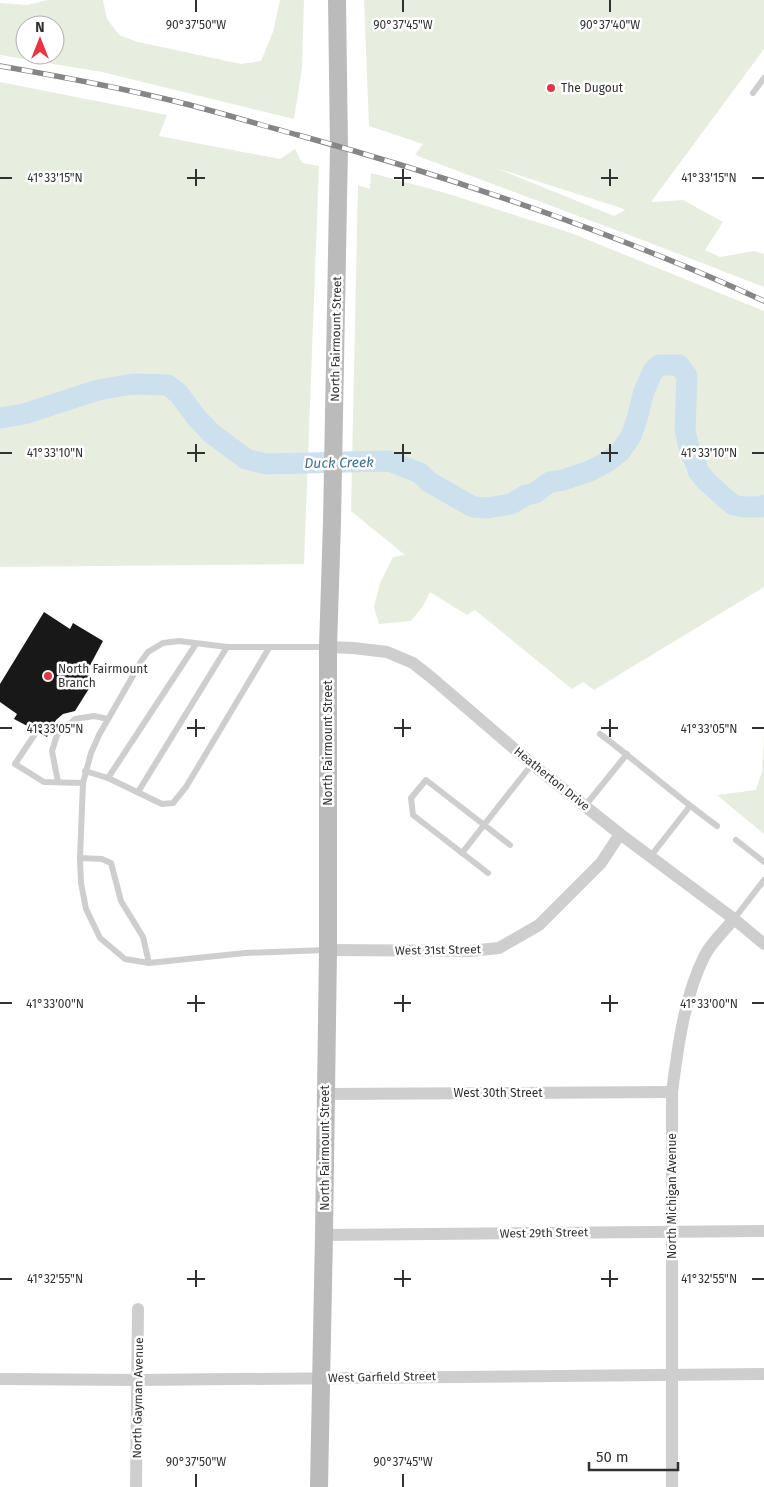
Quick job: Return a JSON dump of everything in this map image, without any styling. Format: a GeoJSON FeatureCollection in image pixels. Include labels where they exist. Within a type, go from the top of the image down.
{"type":"FeatureCollection","features":[{"type":"Feature","properties":{"kind":"street","name":"North Fairmount Street"},"geometry":{"type":"LineString","coordinates":[[319,1487],[328,950],[328,647],[339,146],[337,0]]}},
{"type":"Feature","properties":{"kind":"street","name":"Heatherton Drive"},"geometry":{"type":"LineString","coordinates":[[328,647],[387,652],[413,663],[532,764],[764,944]]}},
{"type":"Feature","properties":{"kind":"street","name":"West 31st Street"},"geometry":{"type":"LineString","coordinates":[[328,950],[470,951],[500,948],[539,925],[601,863],[620,834]]}},
{"type":"Feature","properties":{"kind":"street","name":"North Michigan Avenue"},"geometry":{"type":"LineString","coordinates":[[672,1487],[672,1092],[680,1032],[696,978],[706,953],[734,919]]}},
{"type":"Feature","properties":{"kind":"street","name":"West 30th Street"},"geometry":{"type":"LineString","coordinates":[[325,1094],[672,1092]]}},
{"type":"Feature","properties":{"kind":"street","name":"West 29th Street"},"geometry":{"type":"LineString","coordinates":[[324,1236],[764,1231]]}},
{"type":"Feature","properties":{"kind":"street","name":"North Gayman Avenue"},"geometry":{"type":"LineString","coordinates":[[136,1487],[138,1309]]}},
{"type":"Feature","properties":{"kind":"street","name":"West Garfield Street"},"geometry":{"type":"LineString","coordinates":[[0,1378],[138,1380],[764,1374]]}},
{"type":"Feature","properties":{"kind":"lane"},"geometry":{"type":"LineString","coordinates":[[752,93],[764,78]]}},
{"type":"Feature","properties":{"kind":"lane"},"geometry":{"type":"LineString","coordinates":[[328,647],[227,647],[178,641],[163,643],[148,652],[108,719],[91,753],[85,771],[80,858],[81,883],[86,908],[100,938],[125,959],[149,963],[245,953],[328,950]]}},
{"type":"Feature","properties":{"kind":"lane"},"geometry":{"type":"LineString","coordinates":[[108,778],[196,644]]}},
{"type":"Feature","properties":{"kind":"lane"},"geometry":{"type":"LineString","coordinates":[[138,792],[227,647]]}},
{"type":"Feature","properties":{"kind":"lane"},"geometry":{"type":"LineString","coordinates":[[85,771],[108,778],[162,804],[173,803],[186,787],[269,648]]}},
{"type":"Feature","properties":{"kind":"lane"},"geometry":{"type":"LineString","coordinates":[[58,782],[52,751],[57,735],[75,720],[94,716],[108,719]]}},
{"type":"Feature","properties":{"kind":"lane"},"geometry":{"type":"LineString","coordinates":[[35,734],[16,764],[44,782],[83,783]]}},
{"type":"Feature","properties":{"kind":"lane"},"geometry":{"type":"LineString","coordinates":[[600,734],[717,826]]}},
{"type":"Feature","properties":{"kind":"lane"},"geometry":{"type":"LineString","coordinates":[[585,806],[627,754]]}},
{"type":"Feature","properties":{"kind":"lane"},"geometry":{"type":"LineString","coordinates":[[462,853],[532,764]]}},
{"type":"Feature","properties":{"kind":"lane"},"geometry":{"type":"LineString","coordinates":[[488,873],[413,815],[411,798],[426,780],[510,845]]}},
{"type":"Feature","properties":{"kind":"lane"},"geometry":{"type":"LineString","coordinates":[[650,857],[690,806]]}},
{"type":"Feature","properties":{"kind":"lane"},"geometry":{"type":"LineString","coordinates":[[736,840],[764,862]]}},
{"type":"Feature","properties":{"kind":"lane"},"geometry":{"type":"LineString","coordinates":[[80,858],[102,859],[111,863],[121,901],[143,937],[149,963]]}},
{"type":"Feature","properties":{"kind":"lane"},"geometry":{"type":"LineString","coordinates":[[734,919],[764,880]]}},
{"type":"Feature","properties":{"kind":"shaded area"},"geometry":{"type":"Polygon","coordinates":[[[48,0],[103,0],[107,19],[119,35],[138,42],[241,64],[261,61],[273,32],[280,0],[304,0],[302,68],[294,119],[102,72],[60,65],[65,65],[65,15],[15,15],[15,58],[0,55],[0,3],[27,5],[48,0]]]}},
{"type":"Feature","properties":{"kind":"shaded area","name":"The Dugout"},"geometry":{"type":"Polygon","coordinates":[[[364,0],[764,0],[764,49],[651,202],[683,200],[723,222],[705,250],[720,257],[754,251],[764,254],[764,287],[415,155],[423,144],[369,126],[364,0]],[[496,168],[614,216],[624,209],[496,168]]]}},
{"type":"Feature","properties":{"kind":"shaded area"},"geometry":{"type":"Polygon","coordinates":[[[0,82],[167,115],[159,136],[280,159],[295,149],[302,163],[319,166],[304,564],[0,567],[0,82]]]}},
{"type":"Feature","properties":{"kind":"shaded area"},"geometry":{"type":"Polygon","coordinates":[[[371,173],[442,192],[571,233],[764,311],[764,587],[594,690],[583,682],[572,689],[475,610],[467,615],[430,592],[423,606],[411,621],[379,624],[374,607],[380,583],[393,557],[405,555],[351,511],[358,185],[370,189],[371,173]]]}},
{"type":"Feature","properties":{"kind":"shaded area"},"geometry":{"type":"Polygon","coordinates":[[[764,737],[764,834],[717,795],[756,790],[762,772],[764,737]]]}},
{"type":"Feature","properties":{"kind":"building","name":"North Fairmount Branch"},"geometry":{"type":"Polygon","coordinates":[[[44,612],[70,629],[73,623],[103,641],[86,673],[95,679],[75,711],[63,714],[56,720],[47,737],[14,719],[17,714],[0,702],[0,684],[44,612]]]}},
{"type":"Feature","properties":{"kind":"waterway","name":"Duck Creek"},"geometry":{"type":"LineString","coordinates":[[0,418],[24,414],[98,390],[133,384],[168,385],[179,394],[211,433],[246,459],[266,464],[389,461],[420,473],[429,482],[473,507],[487,508],[511,504],[526,495],[535,493],[550,482],[563,480],[590,471],[607,462],[620,452],[631,436],[644,391],[653,371],[659,365],[679,365],[687,376],[685,430],[690,452],[698,471],[707,482],[733,505],[744,507],[761,507],[764,505]]}},
{"type":"Feature","properties":{"kind":"railway"},"geometry":{"type":"LineString","coordinates":[[0,66],[174,101],[417,170],[593,230],[650,252],[764,301]]}},
{"type":"Feature","properties":{"kind":"place","name":"The Dugout"},"geometry":{"type":"Point","coordinates":[551,88]}},
{"type":"Feature","properties":{"kind":"place","name":"North Fairmount Branch"},"geometry":{"type":"Point","coordinates":[48,676]}}]}
